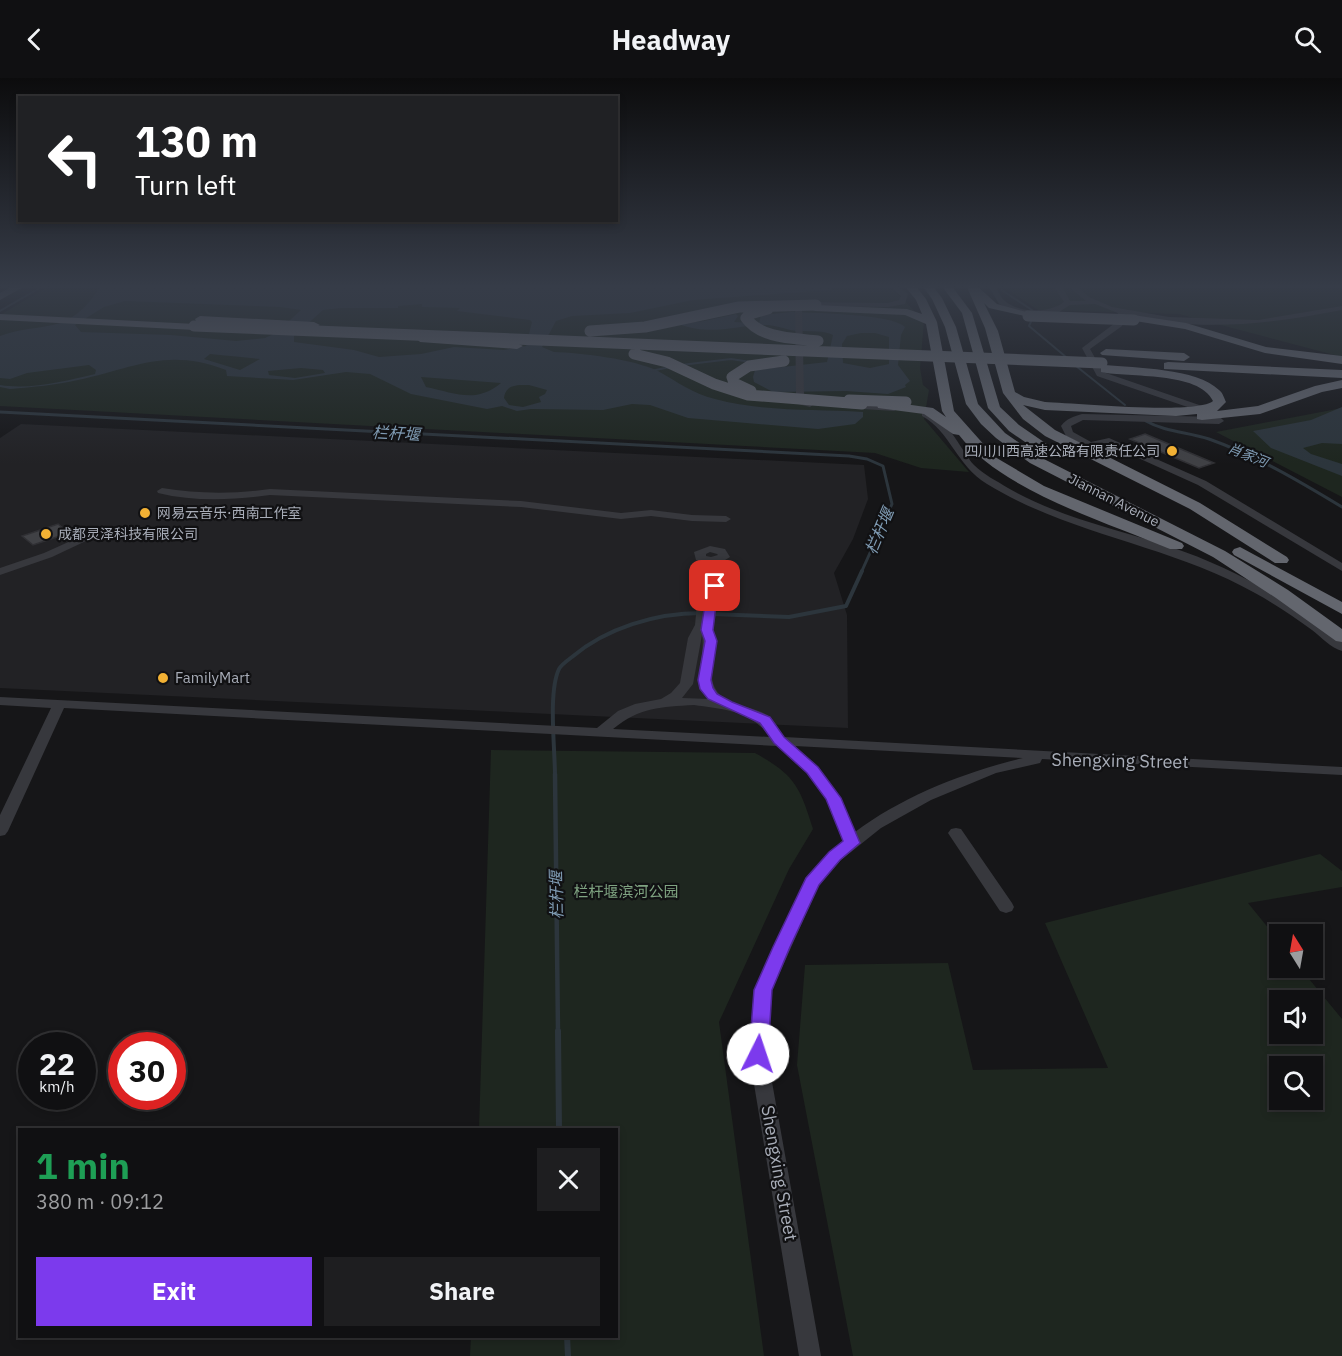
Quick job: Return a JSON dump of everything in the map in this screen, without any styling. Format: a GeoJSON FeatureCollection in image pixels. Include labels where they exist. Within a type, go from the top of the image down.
{"type":"FeatureCollection","features":[{"type":"Feature","properties":{"kind":"highway"},"geometry":{"type":"LineString","coordinates":[[509,345],[848,360]]}},
{"type":"Feature","properties":{"kind":"highway"},"geometry":{"type":"LineString","coordinates":[[679,345],[1342,368]]}},
{"type":"Feature","properties":{"kind":"highway"},"geometry":{"type":"LineString","coordinates":[[720,345],[1105,361],[1342,374]]}},
{"type":"Feature","properties":{"kind":"highway"},"geometry":{"type":"LineString","coordinates":[[865,345],[1342,379]]}},
{"type":"Feature","properties":{"kind":"highway"},"geometry":{"type":"LineString","coordinates":[[935,345],[948,411],[990,460],[1039,489],[1101,516],[1162,538],[1242,581]]}},
{"type":"Feature","properties":{"kind":"highway","name":"Jiannan Avenue"},"geometry":{"type":"LineString","coordinates":[[955,345],[972,404],[984,421],[1004,439],[1035,460],[1250,572],[1342,637]]}},
{"type":"Feature","properties":{"kind":"highway","name":"Jiannan Avenue"},"geometry":{"type":"LineString","coordinates":[[975,345],[994,408],[1014,428],[1034,443],[1066,462],[1340,604]]}},
{"type":"Feature","properties":{"kind":"highway"},"geometry":{"type":"LineString","coordinates":[[995,345],[1007,392],[1021,411],[1050,433],[1195,506],[1304,574],[1340,604]]}},
{"type":"Feature","properties":{"kind":"highway"},"geometry":{"type":"LineString","coordinates":[[943,383],[930,397],[906,402],[764,394],[744,389],[734,383],[732,377],[738,370],[764,362],[1105,361],[1175,345]]}},
{"type":"Feature","properties":{"kind":"highway"},"geometry":{"type":"LineString","coordinates":[[1247,345],[1265,350],[1342,360]]}},
{"type":"Feature","properties":{"kind":"highway"},"geometry":{"type":"LineString","coordinates":[[566,348],[655,358],[729,390],[748,395],[912,407],[928,411],[968,437]]}},
{"type":"Feature","properties":{"kind":"highway"},"geometry":{"type":"LineString","coordinates":[[1007,392],[1020,400],[1046,406],[1176,412],[1205,410],[1215,407],[1220,402],[1215,391],[1187,380],[1105,361]]}},
{"type":"Feature","properties":{"kind":"highway"},"geometry":{"type":"LineString","coordinates":[[1050,433],[1052,421],[1070,413],[1206,416],[1240,413],[1275,405],[1318,389],[1342,384]]}},
{"type":"Feature","properties":{"kind":"street"},"geometry":{"type":"LineString","coordinates":[[799,345],[800,394],[801,402],[804,404],[898,408],[930,416],[971,468],[1006,491],[1051,514],[1168,549],[1206,564],[1242,581],[1310,621],[1342,647]]}},
{"type":"Feature","properties":{"kind":"street"},"geometry":{"type":"LineString","coordinates":[[1091,345],[1086,348],[1100,374],[1202,409]]}},
{"type":"Feature","properties":{"kind":"street"},"geometry":{"type":"LineString","coordinates":[[1217,419],[1219,422],[1082,417],[1070,421],[1066,426],[1069,434],[1090,445],[1106,440],[1202,483],[1342,568]]}},
{"type":"Feature","properties":{"kind":"street"},"geometry":{"type":"LineString","coordinates":[[162,491],[192,496],[247,495],[270,492],[344,495],[521,504],[621,516],[651,513],[726,519]]}},
{"type":"Feature","properties":{"kind":"street"},"geometry":{"type":"LineString","coordinates":[[0,572],[48,555],[84,538]]}},
{"type":"Feature","properties":{"kind":"street"},"geometry":{"type":"LineString","coordinates":[[713,561],[705,625],[711,641],[704,680],[707,689],[713,697],[727,705],[765,720],[779,740],[813,770],[833,798],[852,843]]}},
{"type":"Feature","properties":{"kind":"street"},"geometry":{"type":"LineString","coordinates":[[661,703],[676,696],[686,684],[693,638],[705,625]]}},
{"type":"Feature","properties":{"kind":"street"},"geometry":{"type":"LineString","coordinates":[[0,701],[1079,757]]}},
{"type":"Feature","properties":{"kind":"street"},"geometry":{"type":"LineString","coordinates":[[602,731],[622,714],[640,707],[694,701],[727,705]]}},
{"type":"Feature","properties":{"kind":"street"},"geometry":{"type":"LineString","coordinates":[[0,831],[59,704]]}},
{"type":"Feature","properties":{"kind":"street","name":"Shengxing Street"},"geometry":{"type":"LineString","coordinates":[[810,1356],[758,1054],[763,990],[812,882],[835,856],[876,824],[926,796],[962,781],[1021,762],[1079,757],[1342,771]]}},
{"type":"Feature","properties":{"kind":"street"},"geometry":{"type":"LineString","coordinates":[[956,833],[1006,907]]}},
{"type":"Feature","properties":{"kind":"shaded area"},"geometry":{"type":"Polygon","coordinates":[[[0,345],[314,345],[354,350],[379,357],[421,354],[454,347],[504,350],[526,345],[543,345],[542,347],[554,352],[593,355],[648,367],[700,394],[715,399],[770,408],[863,412],[863,417],[855,424],[818,429],[688,418],[650,405],[632,404],[603,410],[531,409],[517,411],[502,406],[487,409],[411,394],[370,374],[346,372],[293,380],[227,376],[226,370],[186,360],[134,365],[53,385],[10,389],[0,387],[0,385],[48,384],[95,374],[96,370],[89,365],[27,373],[10,379],[0,378],[0,345]],[[210,354],[204,359],[240,370],[260,359],[210,354]],[[301,368],[268,371],[269,375],[295,378],[325,373],[323,370],[301,368]],[[421,377],[426,387],[456,394],[474,395],[492,389],[501,383],[421,377]],[[529,385],[513,386],[507,390],[504,398],[509,405],[523,407],[541,402],[539,397],[547,390],[529,385]]]}},
{"type":"Feature","properties":{"kind":"shaded area"},"geometry":{"type":"Polygon","coordinates":[[[831,345],[842,345],[843,363],[870,368],[889,364],[889,345],[900,345],[898,365],[910,381],[905,385],[906,387],[888,394],[846,391],[773,392],[754,382],[755,370],[827,362],[831,345]]]}},
{"type":"Feature","properties":{"kind":"shaded area"},"geometry":{"type":"Polygon","coordinates":[[[1342,407],[1342,444],[1322,443],[1303,448],[1311,454],[1342,464],[1342,476],[1271,448],[1253,431],[1311,420],[1342,407]]]}},
{"type":"Feature","properties":{"kind":"shaded area"},"geometry":{"type":"Polygon","coordinates":[[[21,424],[864,465],[868,499],[853,539],[834,573],[847,615],[848,728],[0,688],[0,438],[21,424]]]}},
{"type":"Feature","properties":{"kind":"green space"},"geometry":{"type":"Polygon","coordinates":[[[0,345],[922,345],[920,368],[923,385],[929,390],[924,419],[969,472],[921,468],[875,453],[0,406],[0,345]]]}},
{"type":"Feature","properties":{"kind":"green space"},"geometry":{"type":"Polygon","coordinates":[[[1295,345],[1342,345],[1342,357],[1295,345]]]}},
{"type":"Feature","properties":{"kind":"green space"},"geometry":{"type":"Polygon","coordinates":[[[1342,408],[1342,497],[1216,432],[1342,408]]]}},
{"type":"Feature","properties":{"kind":"green space","name":"栏杆堰滨河公园"},"geometry":{"type":"Polygon","coordinates":[[[491,750],[755,753],[779,768],[799,792],[813,829],[789,869],[719,1022],[764,1356],[470,1356],[471,1338],[618,1338],[618,1128],[479,1128],[491,750]]]}},
{"type":"Feature","properties":{"kind":"green space"},"geometry":{"type":"Polygon","coordinates":[[[1320,854],[1342,871],[1342,887],[1248,903],[1269,929],[1269,978],[1308,978],[1318,990],[1269,990],[1269,1044],[1323,1044],[1323,996],[1342,1019],[1342,1356],[853,1356],[797,1065],[805,965],[948,963],[973,1070],[1108,1068],[1045,923],[1320,854]]]}},
{"type":"Feature","properties":{"kind":"building","name":"四川川西高速公路有限责任公司"},"geometry":{"type":"Polygon","coordinates":[[[1145,434],[1214,463],[1199,468],[1130,439],[1145,434]]]}},
{"type":"Feature","properties":{"kind":"building","name":"成都灵泽科技有限公司"},"geometry":{"type":"Polygon","coordinates":[[[58,524],[69,533],[33,545],[22,536],[58,524]]]}},
{"type":"Feature","properties":{"kind":"waterway","name":"肖家河"},"geometry":{"type":"LineString","coordinates":[[1051,345],[1066,357]]}},
{"type":"Feature","properties":{"kind":"waterway"},"geometry":{"type":"LineString","coordinates":[[681,365],[731,359],[751,362]]}},
{"type":"Feature","properties":{"kind":"waterway","name":"肖家河"},"geometry":{"type":"LineString","coordinates":[[1076,366],[1125,405]]}},
{"type":"Feature","properties":{"kind":"waterway"},"geometry":{"type":"LineString","coordinates":[[651,371],[670,367]]}},
{"type":"Feature","properties":{"kind":"waterway","name":"栏杆堰"},"geometry":{"type":"LineString","coordinates":[[10,412],[0,412],[849,456],[867,459],[883,466],[892,504],[861,573]]}},
{"type":"Feature","properties":{"kind":"waterway","name":"肖家河"},"geometry":{"type":"LineString","coordinates":[[1146,421],[1209,439],[1244,453],[1342,507]]}},
{"type":"Feature","properties":{"kind":"waterway","name":"栏杆堰"},"geometry":{"type":"LineString","coordinates":[[712,614],[789,617],[846,606],[862,571]]}},
{"type":"Feature","properties":{"kind":"waterway","name":"栏杆堰"},"geometry":{"type":"LineString","coordinates":[[555,776],[553,706],[556,679],[561,666],[585,647],[616,630],[649,619],[701,613]]}},
{"type":"Feature","properties":{"kind":"waterway","name":"栏杆堰"},"geometry":{"type":"LineString","coordinates":[[555,774],[558,1032]]}},
{"type":"Feature","properties":{"kind":"waterway","name":"栏杆堰"},"geometry":{"type":"LineString","coordinates":[[558,1031],[559,1128]]}},
{"type":"Feature","properties":{"kind":"waterway","name":"栏杆堰"},"geometry":{"type":"LineString","coordinates":[[567,1338],[568,1356]]}},
{"type":"Feature","properties":{"kind":"place","name":"四川川西高速公路有限责任公司"},"geometry":{"type":"Point","coordinates":[1172,451]}},
{"type":"Feature","properties":{"kind":"place","name":"网易云音乐·西南工作室"},"geometry":{"type":"Point","coordinates":[145,513]}},
{"type":"Feature","properties":{"kind":"place","name":"成都灵泽科技有限公司"},"geometry":{"type":"Point","coordinates":[46,534]}},
{"type":"Feature","properties":{"kind":"place","name":"FamilyMart"},"geometry":{"type":"Point","coordinates":[163,678]}},
{"type":"Feature","properties":{"kind":"route"},"geometry":{"type":"LineString","coordinates":[[715,586],[711,597],[707,630],[711,641],[704,680],[707,689],[713,697],[727,705],[765,720],[779,740],[813,770],[833,798],[852,843],[835,856],[812,882],[782,947],[763,990],[758,1054]]}}]}
